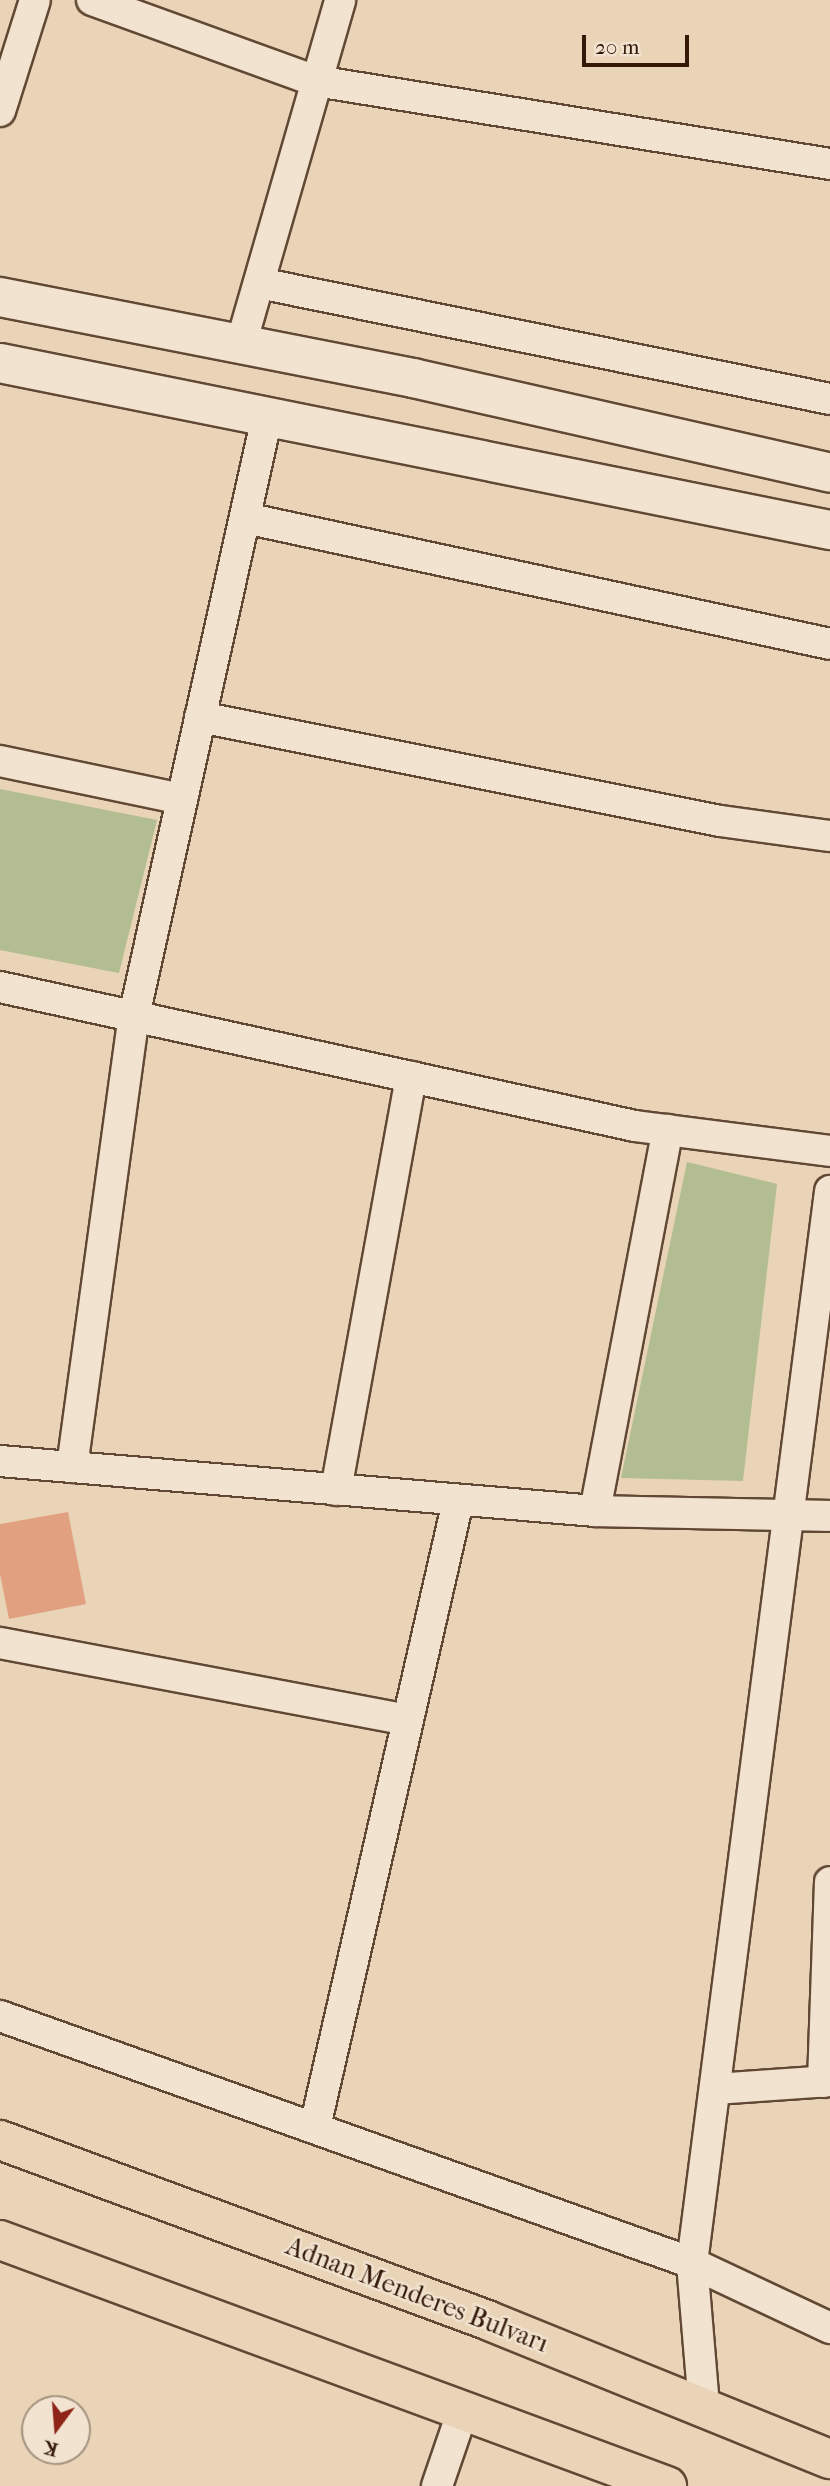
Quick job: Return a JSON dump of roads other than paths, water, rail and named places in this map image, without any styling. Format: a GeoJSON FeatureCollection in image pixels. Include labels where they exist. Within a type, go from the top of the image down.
{"type":"FeatureCollection","features":[{"type":"Feature","properties":{"kind":"main road","name":"Adnan Menderes Bulvarı"},"geometry":{"type":"LineString","coordinates":[[0,2140],[487,2320],[830,2459]]}},
{"type":"Feature","properties":{"kind":"main road"},"geometry":{"type":"LineString","coordinates":[[0,2241],[464,2407],[667,2486]]}},
{"type":"Feature","properties":{"kind":"street"},"geometry":{"type":"LineString","coordinates":[[0,111],[35,0]]}},
{"type":"Feature","properties":{"kind":"street"},"geometry":{"type":"LineString","coordinates":[[92,0],[317,80],[830,164]]}},
{"type":"Feature","properties":{"kind":"street"},"geometry":{"type":"LineString","coordinates":[[241,344],[340,0]]}},
{"type":"Feature","properties":{"kind":"street"},"geometry":{"type":"LineString","coordinates":[[259,283],[830,399]]}},
{"type":"Feature","properties":{"kind":"street"},"geometry":{"type":"LineString","coordinates":[[0,297],[241,344],[830,473]]}},
{"type":"Feature","properties":{"kind":"street"},"geometry":{"type":"LineString","coordinates":[[0,363],[830,530]]}},
{"type":"Feature","properties":{"kind":"street"},"geometry":{"type":"LineString","coordinates":[[72,1467],[134,1016],[267,417]]}},
{"type":"Feature","properties":{"kind":"street"},"geometry":{"type":"LineString","coordinates":[[245,518],[830,644]]}},
{"type":"Feature","properties":{"kind":"street"},"geometry":{"type":"LineString","coordinates":[[200,717],[720,821],[830,836]]}},
{"type":"Feature","properties":{"kind":"street"},"geometry":{"type":"LineString","coordinates":[[0,761],[182,799]]}},
{"type":"Feature","properties":{"kind":"street"},"geometry":{"type":"LineString","coordinates":[[0,987],[668,1130],[830,1151]]}},
{"type":"Feature","properties":{"kind":"street"},"geometry":{"type":"LineString","coordinates":[[336,1490],[411,1077]]}},
{"type":"Feature","properties":{"kind":"street"},"geometry":{"type":"LineString","coordinates":[[595,1511],[668,1130]]}},
{"type":"Feature","properties":{"kind":"street"},"geometry":{"type":"LineString","coordinates":[[704,2406],[692,2263],[791,1515],[830,1191]]}},
{"type":"Feature","properties":{"kind":"street"},"geometry":{"type":"LineString","coordinates":[[0,1461],[595,1511],[830,1516]]}},
{"type":"Feature","properties":{"kind":"street"},"geometry":{"type":"LineString","coordinates":[[315,2127],[458,1501]]}},
{"type":"Feature","properties":{"kind":"street"},"geometry":{"type":"LineString","coordinates":[[0,1643],[408,1720]]}},
{"type":"Feature","properties":{"kind":"street"},"geometry":{"type":"LineString","coordinates":[[715,2089],[826,2081],[830,1882]]}},
{"type":"Feature","properties":{"kind":"street"},"geometry":{"type":"LineString","coordinates":[[0,2016],[692,2263],[830,2328]]}},
{"type":"Feature","properties":{"kind":"street"},"geometry":{"type":"LineString","coordinates":[[437,2486],[464,2407]]}}]}
